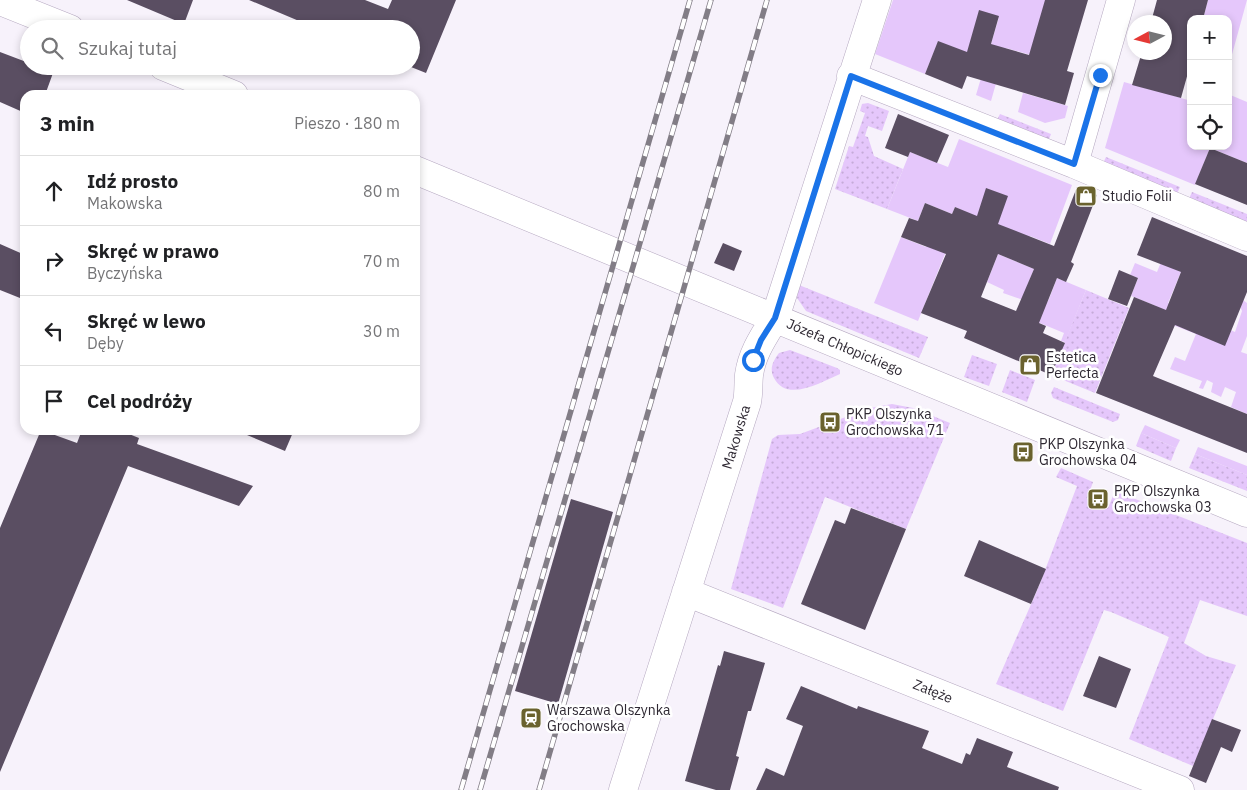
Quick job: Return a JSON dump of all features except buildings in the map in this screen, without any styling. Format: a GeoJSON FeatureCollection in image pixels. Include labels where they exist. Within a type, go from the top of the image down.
{"type":"FeatureCollection","features":[{"type":"Feature","properties":{"kind":"street","name":"Makowska"},"geometry":{"type":"LineString","coordinates":[[623,790],[747,402],[749,374],[753,360],[761,340],[775,318],[876,0]]}},
{"type":"Feature","properties":{"kind":"street"},"geometry":{"type":"LineString","coordinates":[[1074,164],[1120,0]]}},
{"type":"Feature","properties":{"kind":"street"},"geometry":{"type":"LineString","coordinates":[[0,1],[48,20]]}},
{"type":"Feature","properties":{"kind":"street"},"geometry":{"type":"LineString","coordinates":[[185,75],[222,90]]}},
{"type":"Feature","properties":{"kind":"street"},"geometry":{"type":"LineString","coordinates":[[851,76],[1074,164],[1247,237]]}},
{"type":"Feature","properties":{"kind":"street","name":"Józefa Chłopickiego"},"geometry":{"type":"LineString","coordinates":[[420,172],[1247,513]]}},
{"type":"Feature","properties":{"kind":"street","name":"Załęże"},"geometry":{"type":"LineString","coordinates":[[686,592],[1180,790]]}},
{"type":"Feature","properties":{"kind":"shaded area"},"geometry":{"type":"Polygon","coordinates":[[[893,0],[1046,0],[1034,56],[1006,48],[991,101],[976,95],[999,17],[975,56],[938,42],[925,74],[875,54],[893,0]]]}},
{"type":"Feature","properties":{"kind":"shaded area"},"geometry":{"type":"Polygon","coordinates":[[[1208,0],[1247,0],[1232,54],[1232,15],[1204,15],[1208,0]]]}},
{"type":"Feature","properties":{"kind":"shaded area"},"geometry":{"type":"Polygon","coordinates":[[[1160,79],[1171,95],[1187,100],[1187,150],[1209,150],[1195,185],[1105,148],[1124,82],[1156,91],[1160,79]]]}},
{"type":"Feature","properties":{"kind":"shaded area"},"geometry":{"type":"Polygon","coordinates":[[[1023,93],[1068,106],[1065,118],[1045,123],[1018,112],[1023,93]]]}},
{"type":"Feature","properties":{"kind":"shaded area"},"geometry":{"type":"Polygon","coordinates":[[[1232,96],[1247,102],[1247,163],[1215,150],[1232,150],[1232,96]]]}},
{"type":"Feature","properties":{"kind":"shaded area"},"geometry":{"type":"Polygon","coordinates":[[[868,103],[889,111],[882,131],[868,126],[865,136],[868,137],[874,156],[903,169],[887,209],[835,189],[849,146],[853,147],[865,113],[860,111],[862,104],[868,103]]]}},
{"type":"Feature","properties":{"kind":"shaded area"},"geometry":{"type":"Polygon","coordinates":[[[1000,114],[1051,134],[1048,142],[996,122],[1000,114]]]}},
{"type":"Feature","properties":{"kind":"shaded area"},"geometry":{"type":"Polygon","coordinates":[[[959,139],[1072,185],[1050,244],[1030,236],[1027,245],[955,207],[952,214],[925,203],[918,221],[887,209],[910,152],[948,167],[959,139]]]}},
{"type":"Feature","properties":{"kind":"shaded area"},"geometry":{"type":"Polygon","coordinates":[[[1106,157],[1180,187],[1176,196],[1101,167],[1106,157]]]}},
{"type":"Feature","properties":{"kind":"shaded area"},"geometry":{"type":"Polygon","coordinates":[[[1192,192],[1247,214],[1247,223],[1188,201],[1192,192]]]}},
{"type":"Feature","properties":{"kind":"shaded area"},"geometry":{"type":"Polygon","coordinates":[[[935,228],[947,249],[918,321],[874,303],[901,237],[926,247],[935,228]]]}},
{"type":"Feature","properties":{"kind":"shaded area"},"geometry":{"type":"Polygon","coordinates":[[[998,254],[1034,269],[1027,286],[1029,302],[1003,293],[1004,290],[987,282],[998,254]]]}},
{"type":"Feature","properties":{"kind":"shaded area"},"geometry":{"type":"Polygon","coordinates":[[[1161,262],[1181,272],[1168,303],[1235,332],[1242,311],[1236,295],[1247,303],[1247,336],[1241,352],[1247,354],[1247,414],[1231,407],[1236,392],[1225,387],[1221,397],[1211,392],[1213,383],[1207,380],[1203,389],[1199,388],[1202,381],[1170,369],[1175,357],[1185,361],[1196,334],[1152,317],[1156,306],[1131,296],[1138,278],[1130,275],[1135,263],[1157,272],[1161,262]]]}},
{"type":"Feature","properties":{"kind":"shaded area"},"geometry":{"type":"Polygon","coordinates":[[[1057,278],[1086,290],[1065,342],[1061,341],[1064,333],[1035,321],[1049,299],[1057,278]]]}},
{"type":"Feature","properties":{"kind":"shaded area"},"geometry":{"type":"Polygon","coordinates":[[[799,285],[928,337],[919,358],[806,311],[797,298],[799,285]]]}},
{"type":"Feature","properties":{"kind":"shaded area"},"geometry":{"type":"Polygon","coordinates":[[[1086,290],[1129,308],[1095,393],[1051,375],[1086,290]]]}},
{"type":"Feature","properties":{"kind":"shaded area"},"geometry":{"type":"Polygon","coordinates":[[[790,350],[837,368],[840,370],[840,374],[805,388],[787,389],[774,378],[772,368],[773,362],[779,353],[790,350]]]}},
{"type":"Feature","properties":{"kind":"shaded area"},"geometry":{"type":"Polygon","coordinates":[[[972,355],[997,364],[989,386],[964,377],[972,355]]]}},
{"type":"Feature","properties":{"kind":"shaded area"},"geometry":{"type":"Polygon","coordinates":[[[1010,370],[1035,380],[1027,402],[1002,392],[1010,370]]]}},
{"type":"Feature","properties":{"kind":"shaded area"},"geometry":{"type":"Polygon","coordinates":[[[1054,387],[1120,414],[1118,420],[1113,422],[1053,398],[1051,393],[1054,387]]]}},
{"type":"Feature","properties":{"kind":"shaded area"},"geometry":{"type":"Polygon","coordinates":[[[892,404],[913,408],[950,423],[906,529],[825,497],[783,608],[731,589],[772,439],[778,435],[800,434],[870,408],[892,404]]]}},
{"type":"Feature","properties":{"kind":"shaded area"},"geometry":{"type":"Polygon","coordinates":[[[1145,425],[1180,440],[1176,448],[1141,433],[1145,425]]]}},
{"type":"Feature","properties":{"kind":"shaded area"},"geometry":{"type":"Polygon","coordinates":[[[1141,433],[1176,448],[1171,461],[1136,446],[1141,433]]]}},
{"type":"Feature","properties":{"kind":"shaded area"},"geometry":{"type":"Polygon","coordinates":[[[1198,447],[1247,466],[1247,475],[1195,454],[1198,447]]]}},
{"type":"Feature","properties":{"kind":"shaded area"},"geometry":{"type":"Polygon","coordinates":[[[1195,454],[1247,475],[1247,491],[1189,468],[1195,454]]]}},
{"type":"Feature","properties":{"kind":"shaded area"},"geometry":{"type":"Polygon","coordinates":[[[1061,468],[1093,482],[1087,499],[1108,508],[1115,491],[1247,543],[1247,616],[1200,600],[1184,643],[1206,656],[1236,665],[1193,766],[1129,739],[1169,637],[1111,612],[1104,610],[1063,711],[996,684],[1039,586],[1077,486],[1056,477],[1061,468]]]}},
{"type":"Feature","properties":{"kind":"railway"},"geometry":{"type":"LineString","coordinates":[[461,790],[690,0]]}},
{"type":"Feature","properties":{"kind":"railway"},"geometry":{"type":"LineString","coordinates":[[480,790],[711,0]]}},
{"type":"Feature","properties":{"kind":"railway"},"geometry":{"type":"LineString","coordinates":[[539,790],[767,0]]}},
{"type":"Feature","properties":{"kind":"place","name":"Studio Folii"},"geometry":{"type":"Point","coordinates":[1086,196]}},
{"type":"Feature","properties":{"kind":"place","name":"Estetica Perfecta"},"geometry":{"type":"Point","coordinates":[1030,365]}},
{"type":"Feature","properties":{"kind":"place","name":"PKP Olszynka Grochowska 71"},"geometry":{"type":"Point","coordinates":[830,422]}},
{"type":"Feature","properties":{"kind":"place","name":"PKP Olszynka Grochowska 04"},"geometry":{"type":"Point","coordinates":[1023,452]}},
{"type":"Feature","properties":{"kind":"place","name":"PKP Olszynka Grochowska 03"},"geometry":{"type":"Point","coordinates":[1098,499]}},
{"type":"Feature","properties":{"kind":"place","name":"Warszawa Olszynka Grochowska"},"geometry":{"type":"Point","coordinates":[531,718]}},
{"type":"Feature","properties":{"kind":"route"},"geometry":{"type":"LineString","coordinates":[[753,360],[761,340],[775,318],[851,76],[1074,164],[1100,75]]}}]}
